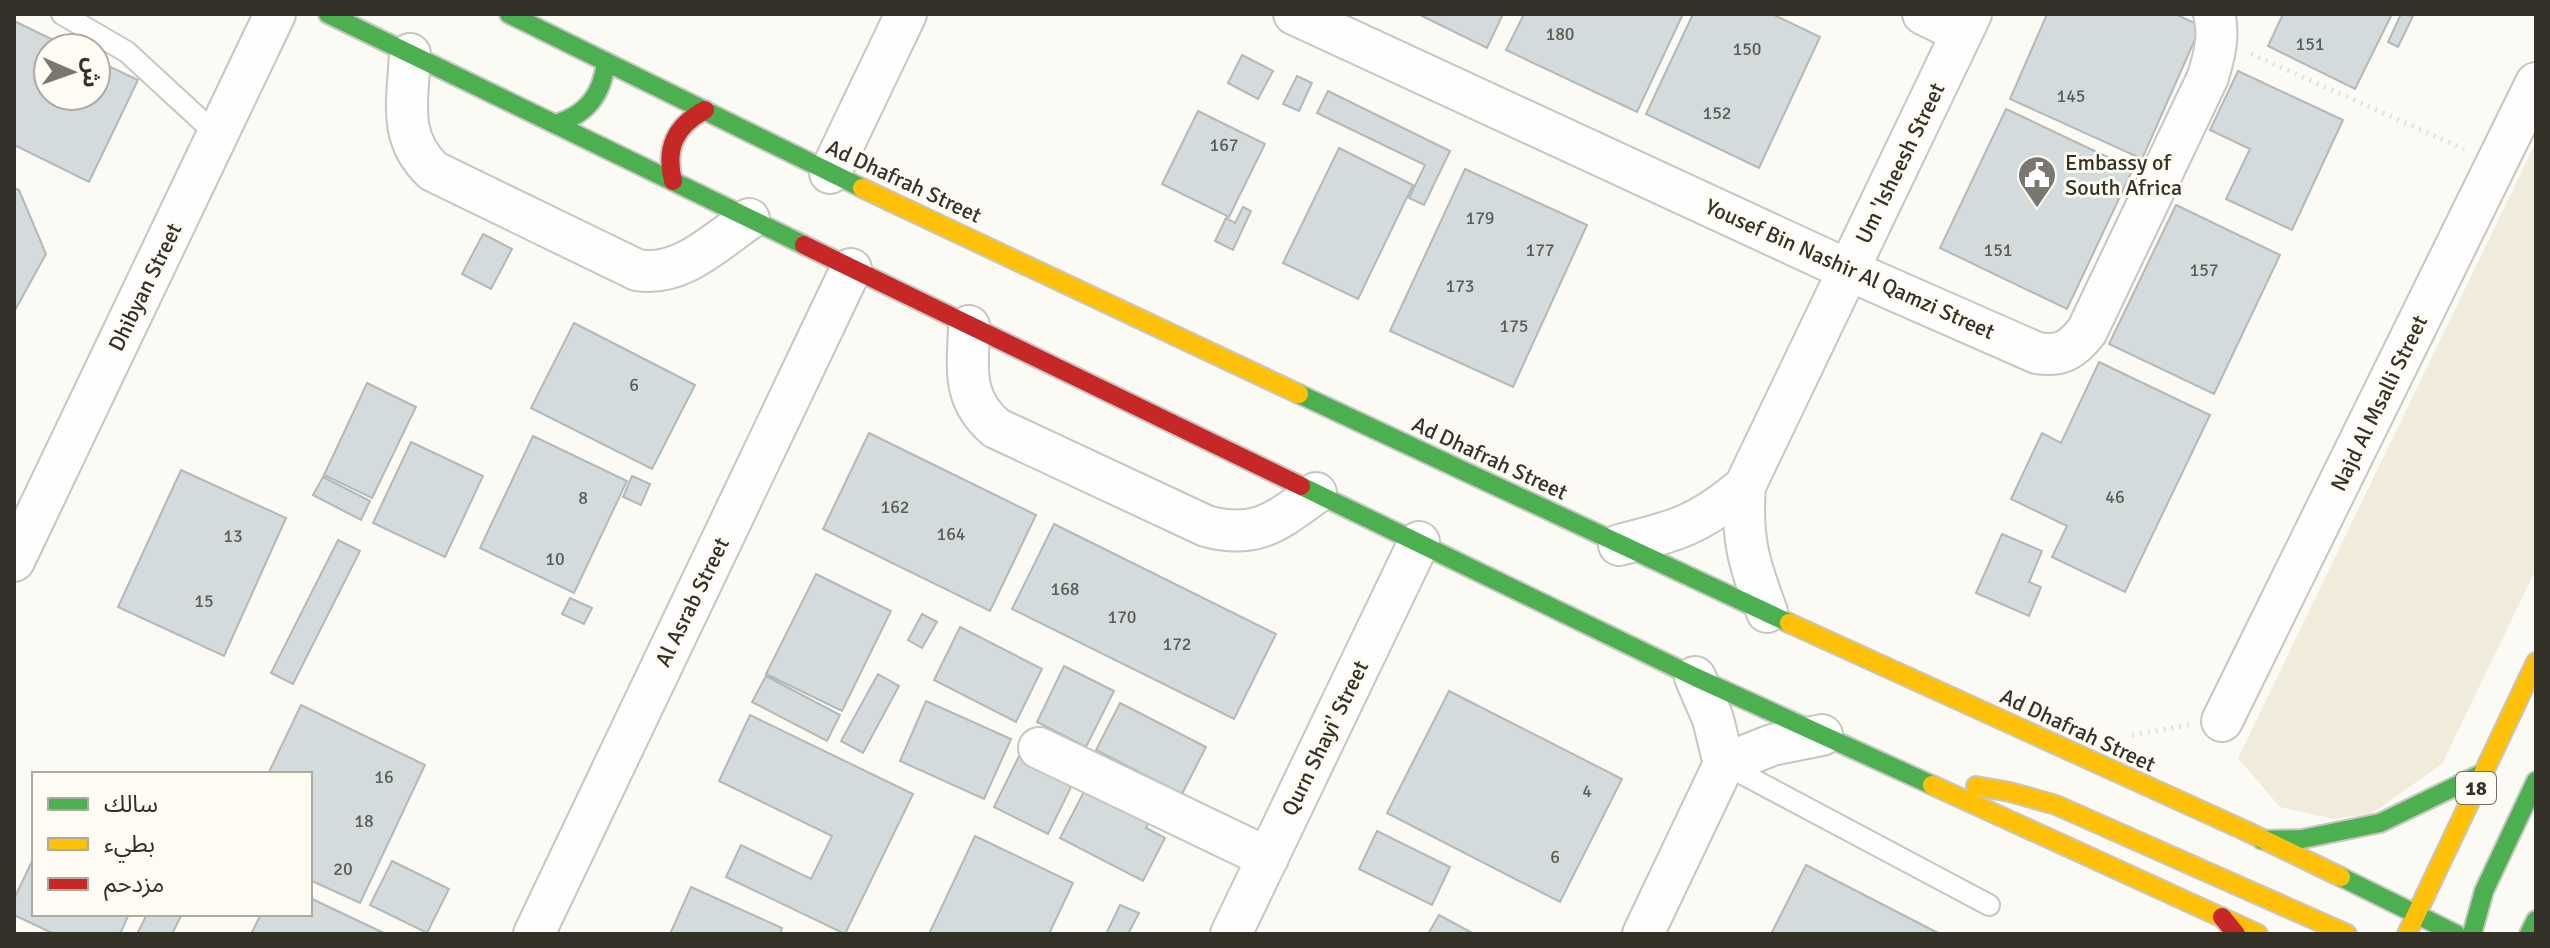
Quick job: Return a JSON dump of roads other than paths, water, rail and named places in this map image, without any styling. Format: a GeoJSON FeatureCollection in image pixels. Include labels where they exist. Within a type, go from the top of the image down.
{"type":"FeatureCollection","features":[{"type":"Feature","properties":{"kind":"main road"},"geometry":{"type":"LineString","coordinates":[[328,14],[1695,677],[2258,934]]}},
{"type":"Feature","properties":{"kind":"main road","name":"Ad Dhafrah Street"},"geometry":{"type":"LineString","coordinates":[[509,14],[830,173],[1619,545],[2262,840],[2456,934]]}},
{"type":"Feature","properties":{"kind":"main road"},"geometry":{"type":"LineString","coordinates":[[556,124],[570,120],[593,103],[605,77],[606,62]]}},
{"type":"Feature","properties":{"kind":"main road"},"geometry":{"type":"LineString","coordinates":[[673,181],[668,152],[673,138],[691,116],[705,110]]}},
{"type":"Feature","properties":{"kind":"main road","name":"18"},"geometry":{"type":"LineString","coordinates":[[2407,934],[2536,662]]}},
{"type":"Feature","properties":{"kind":"main road"},"geometry":{"type":"LineString","coordinates":[[2262,840],[2302,839],[2380,823],[2483,773]]}},
{"type":"Feature","properties":{"kind":"main road"},"geometry":{"type":"LineString","coordinates":[[2472,934],[2484,891],[2536,781]]}},
{"type":"Feature","properties":{"kind":"main road"},"geometry":{"type":"LineString","coordinates":[[1922,782],[2010,792],[2056,805],[2347,934]]}},
{"type":"Feature","properties":{"kind":"main road"},"geometry":{"type":"LineString","coordinates":[[2416,914],[2424,934]]}},
{"type":"Feature","properties":{"kind":"main road"},"geometry":{"type":"LineString","coordinates":[[2222,917],[2236,934]]}},
{"type":"Feature","properties":{"kind":"main road"},"geometry":{"type":"LineString","coordinates":[[2529,934],[2536,920]]}},
{"type":"Feature","properties":{"kind":"street","name":"Dhibyan Street"},"geometry":{"type":"LineString","coordinates":[[14,561],[275,14]]}},
{"type":"Feature","properties":{"kind":"street"},"geometry":{"type":"LineString","coordinates":[[830,173],[906,14]]}},
{"type":"Feature","properties":{"kind":"street","name":"Yousef Bin Nashir Al Qamzi Street"},"geometry":{"type":"LineString","coordinates":[[1294,14],[1848,270],[2037,353],[2054,356],[2068,351],[2087,331],[2208,77],[2216,48],[2215,20]]}},
{"type":"Feature","properties":{"kind":"street"},"geometry":{"type":"LineString","coordinates":[[1923,14],[1967,23]]}},
{"type":"Feature","properties":{"kind":"street","name":"Um 'Isheesh Street"},"geometry":{"type":"LineString","coordinates":[[1767,612],[1745,549],[1742,520],[1745,486],[1967,23]]}},
{"type":"Feature","properties":{"kind":"street"},"geometry":{"type":"LineString","coordinates":[[410,54],[408,133],[413,147],[433,171],[637,270],[651,273],[677,267],[749,219]]}},
{"type":"Feature","properties":{"kind":"street","name":"Najd Al Msalli Street"},"geometry":{"type":"LineString","coordinates":[[2222,721],[2536,83]]}},
{"type":"Feature","properties":{"kind":"street","name":"Al Asrab Street"},"geometry":{"type":"LineString","coordinates":[[534,934],[851,269]]}},
{"type":"Feature","properties":{"kind":"street"},"geometry":{"type":"LineString","coordinates":[[969,326],[969,391],[984,418],[996,428],[1206,526],[1224,531],[1241,532],[1272,524],[1316,493]]}},
{"type":"Feature","properties":{"kind":"street","name":"Um 'Isheesh Street"},"geometry":{"type":"LineString","coordinates":[[1619,545],[1690,525],[1714,512],[1745,486]]}},
{"type":"Feature","properties":{"kind":"street","name":"Qurn Shayi' Street"},"geometry":{"type":"LineString","coordinates":[[1231,934],[1419,542]]}},
{"type":"Feature","properties":{"kind":"street"},"geometry":{"type":"LineString","coordinates":[[1643,934],[1724,764],[1713,719],[1695,677]]}},
{"type":"Feature","properties":{"kind":"street"},"geometry":{"type":"LineString","coordinates":[[1724,764],[1772,745],[1822,735]]}},
{"type":"Feature","properties":{"kind":"street"},"geometry":{"type":"LineString","coordinates":[[1039,748],[1268,858]]}},
{"type":"Feature","properties":{"kind":"lane"},"geometry":{"type":"LineString","coordinates":[[62,14],[127,52],[217,135]]}},
{"type":"Feature","properties":{"kind":"lane"},"geometry":{"type":"LineString","coordinates":[[1724,764],[1989,905]]}},
{"type":"Feature","properties":{"kind":"place","name":"Embassy of South Africa"},"geometry":{"type":"Point","coordinates":[2037,209]}}]}
